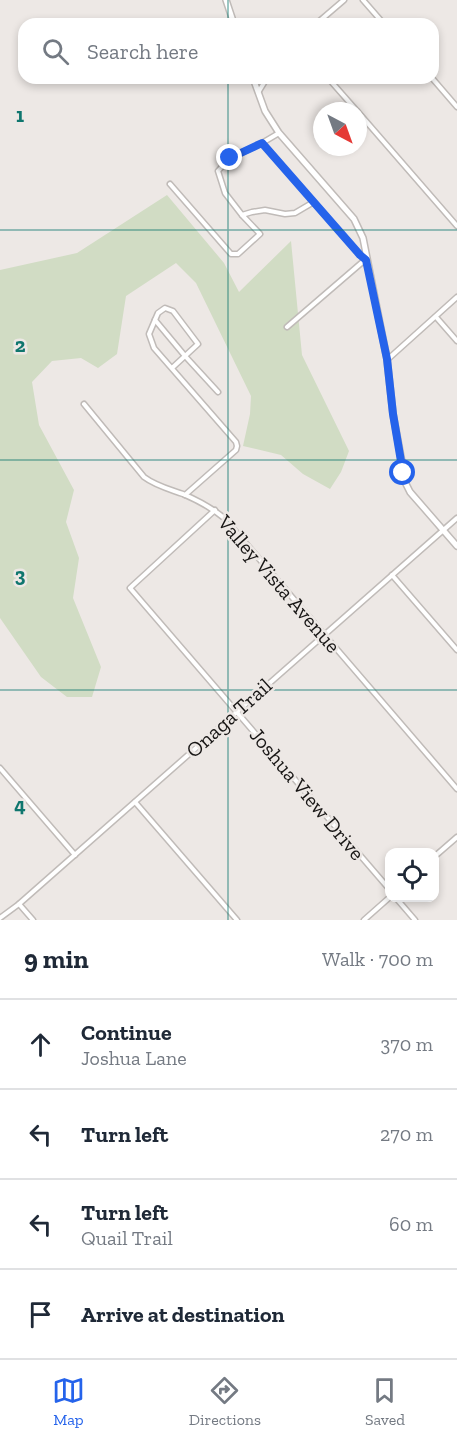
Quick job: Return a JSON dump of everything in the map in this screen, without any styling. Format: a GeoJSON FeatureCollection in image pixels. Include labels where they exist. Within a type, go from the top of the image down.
{"type":"FeatureCollection","features":[{"type":"Feature","properties":{"kind":"main road"},"geometry":{"type":"LineString","coordinates":[[226,0],[232,18]]}},
{"type":"Feature","properties":{"kind":"main road"},"geometry":{"type":"LineString","coordinates":[[256,84],[265,111],[279,133],[354,219],[363,238],[387,360],[394,423],[406,484],[410,492],[457,546]]}},
{"type":"Feature","properties":{"kind":"street"},"geometry":{"type":"LineString","coordinates":[[323,18],[344,0]]}},
{"type":"Feature","properties":{"kind":"street"},"geometry":{"type":"LineString","coordinates":[[363,0],[379,18]]}},
{"type":"Feature","properties":{"kind":"street"},"geometry":{"type":"LineString","coordinates":[[259,91],[263,84]]}},
{"type":"Feature","properties":{"kind":"street"},"geometry":{"type":"LineString","coordinates":[[333,84],[348,102]]}},
{"type":"Feature","properties":{"kind":"street"},"geometry":{"type":"LineString","coordinates":[[437,84],[457,107]]}},
{"type":"Feature","properties":{"kind":"street"},"geometry":{"type":"LineString","coordinates":[[367,123],[457,226]]}},
{"type":"Feature","properties":{"kind":"street"},"geometry":{"type":"LineString","coordinates":[[170,184],[231,254],[238,254],[260,234],[225,193],[218,171],[230,158],[279,133]]}},
{"type":"Feature","properties":{"kind":"street"},"geometry":{"type":"LineString","coordinates":[[262,143],[312,203],[366,260],[287,327]]}},
{"type":"Feature","properties":{"kind":"street"},"geometry":{"type":"LineString","coordinates":[[242,215],[266,210],[285,214],[295,213],[312,203]]}},
{"type":"Feature","properties":{"kind":"street"},"geometry":{"type":"LineString","coordinates":[[387,360],[457,297]]}},
{"type":"Feature","properties":{"kind":"street"},"geometry":{"type":"LineString","coordinates":[[172,368],[198,344],[173,311],[165,308],[158,313],[149,334],[154,348],[236,442],[237,446],[236,450],[185,495]]}},
{"type":"Feature","properties":{"kind":"street"},"geometry":{"type":"LineString","coordinates":[[436,317],[457,341]]}},
{"type":"Feature","properties":{"kind":"street"},"geometry":{"type":"LineString","coordinates":[[155,320],[218,392]]}},
{"type":"Feature","properties":{"kind":"street","name":"Valley Vista Avenue"},"geometry":{"type":"LineString","coordinates":[[84,404],[144,477],[154,484],[185,495],[215,510],[224,518],[457,789]]}},
{"type":"Feature","properties":{"kind":"street","name":"Joshua View Drive"},"geometry":{"type":"LineString","coordinates":[[215,510],[130,588],[385,884]]}},
{"type":"Feature","properties":{"kind":"street","name":"Onaga Trail"},"geometry":{"type":"LineString","coordinates":[[0,918],[75,855],[457,518]]}},
{"type":"Feature","properties":{"kind":"street"},"geometry":{"type":"LineString","coordinates":[[392,575],[457,650]]}},
{"type":"Feature","properties":{"kind":"street"},"geometry":{"type":"LineString","coordinates":[[0,768],[75,855]]}},
{"type":"Feature","properties":{"kind":"street"},"geometry":{"type":"LineString","coordinates":[[135,802],[237,920]]}},
{"type":"Feature","properties":{"kind":"street"},"geometry":{"type":"LineString","coordinates":[[439,853],[457,837]]}},
{"type":"Feature","properties":{"kind":"street"},"geometry":{"type":"LineString","coordinates":[[364,920],[385,901]]}},
{"type":"Feature","properties":{"kind":"street"},"geometry":{"type":"LineString","coordinates":[[400,902],[416,920]]}},
{"type":"Feature","properties":{"kind":"street"},"geometry":{"type":"LineString","coordinates":[[19,904],[33,920]]}},
{"type":"Feature","properties":{"kind":"green space"},"geometry":{"type":"Polygon","coordinates":[[[167,195],[224,263],[239,292],[291,241],[302,355],[349,451],[341,472],[330,489],[303,474],[281,455],[243,446],[250,414],[251,396],[196,283],[176,263],[126,296],[117,354],[98,368],[81,358],[52,361],[32,382],[39,425],[74,490],[66,522],[79,558],[73,598],[101,667],[92,697],[67,697],[41,677],[0,618],[0,270],[77,253],[167,195]]]}},
{"type":"Feature","properties":{"kind":"route"},"geometry":{"type":"LineString","coordinates":[[230,158],[262,143],[312,203],[366,260],[387,359],[403,473]]}}]}
